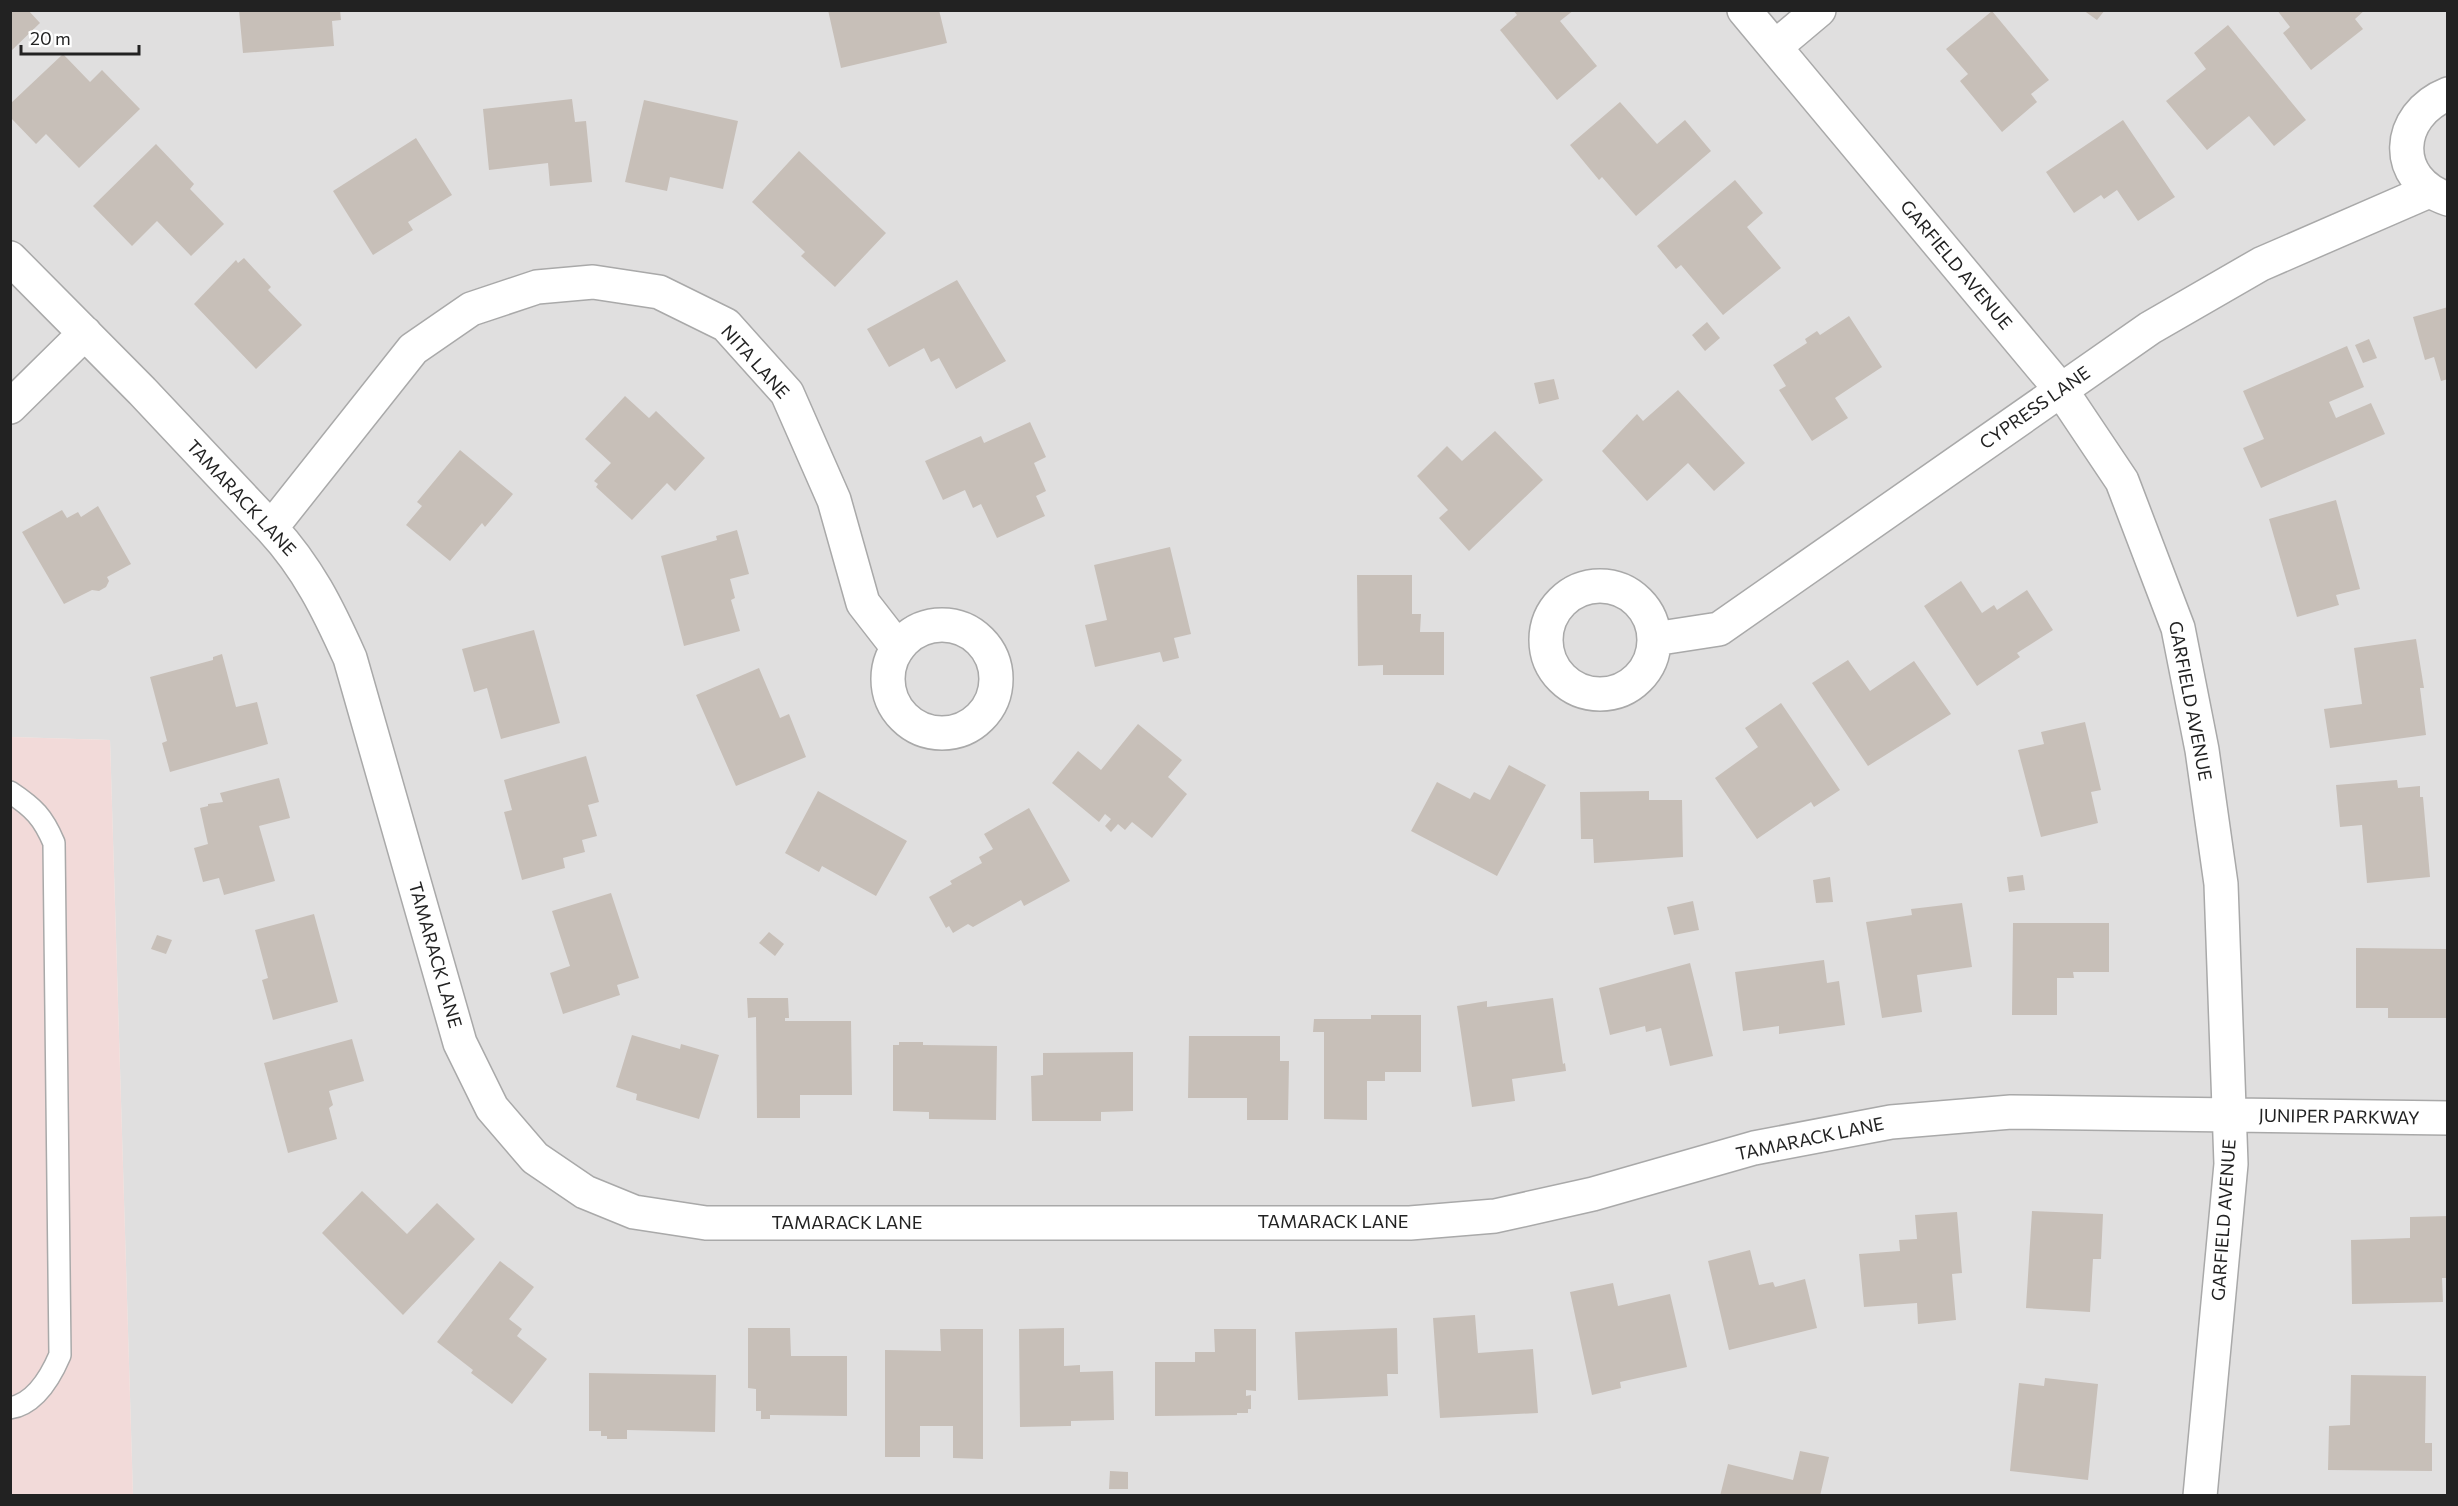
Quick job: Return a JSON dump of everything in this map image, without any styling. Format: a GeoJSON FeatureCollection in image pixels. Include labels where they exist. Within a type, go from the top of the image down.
{"type":"FeatureCollection","features":[{"type":"Feature","properties":{"kind":"street","name":"GARFIELD AVENUE"},"geometry":{"type":"LineString","coordinates":[[1744,10],[2061,390],[2122,481],[2178,628],[2202,750],[2221,884],[2232,1164],[2200,1496]]}},
{"type":"Feature","properties":{"kind":"street"},"geometry":{"type":"LineString","coordinates":[[1775,47],[1819,10]]}},
{"type":"Feature","properties":{"kind":"street","name":"CYPRESS LANE"},"geometry":{"type":"LineString","coordinates":[[2438,195],[2420,183],[2410,166],[2406,148],[2409,129],[2418,113],[2432,100],[2448,94]]}},
{"type":"Feature","properties":{"kind":"street","name":"CYPRESS LANE"},"geometry":{"type":"LineString","coordinates":[[1653,639],[1719,629],[2150,328],[2260,264],[2438,195]]}},
{"type":"Feature","properties":{"kind":"street","name":"TAMARACK LANE"},"geometry":{"type":"LineString","coordinates":[[10,258],[85,333],[291,549],[323,597],[350,657],[460,1043],[492,1108],[535,1158],[585,1192],[634,1212],[706,1223],[1410,1223],[1495,1216],[1593,1194],[1754,1148],[1891,1122],[2011,1112],[2230,1116]]}},
{"type":"Feature","properties":{"kind":"street","name":"NITA LANE"},"geometry":{"type":"LineString","coordinates":[[271,528],[413,349],[471,309],[537,287],[593,282],[659,292],[726,325],[787,393],[834,500],[863,603],[898,648]]}},
{"type":"Feature","properties":{"kind":"street"},"geometry":{"type":"LineString","coordinates":[[10,407],[85,333]]}},
{"type":"Feature","properties":{"kind":"street","name":"JUNIPER PARKWAY"},"geometry":{"type":"LineString","coordinates":[[2230,1116],[2448,1118]]}},
{"type":"Feature","properties":{"kind":"lane"},"geometry":{"type":"LineString","coordinates":[[10,792],[33,807],[44,821],[54,843],[60,1355],[51,1375],[38,1392],[10,1408]]}},
{"type":"Feature","properties":{"kind":"shaded area"},"geometry":{"type":"Polygon","coordinates":[[[11,11],[2447,11],[2447,1495],[133,1495],[110,740],[11,737],[11,11]]]}},
{"type":"Feature","properties":{"kind":"shaded area"},"geometry":{"type":"Polygon","coordinates":[[[11,737],[110,740],[133,1495],[11,1496],[11,737]]]}},
{"type":"Feature","properties":{"kind":"building"},"geometry":{"type":"Polygon","coordinates":[[[10,10],[28,10],[40,23],[10,52],[10,10]]]}},
{"type":"Feature","properties":{"kind":"building"},"geometry":{"type":"Polygon","coordinates":[[[239,10],[340,10],[341,20],[332,21],[334,46],[243,53],[239,10]]]}},
{"type":"Feature","properties":{"kind":"building"},"geometry":{"type":"Polygon","coordinates":[[[828,10],[939,10],[947,43],[841,68],[828,10]]]}},
{"type":"Feature","properties":{"kind":"building"},"geometry":{"type":"Polygon","coordinates":[[[1513,10],[1574,10],[1560,21],[1597,66],[1557,100],[1500,30],[1517,15],[1513,10]]]}},
{"type":"Feature","properties":{"kind":"building"},"geometry":{"type":"Polygon","coordinates":[[[2083,10],[2105,10],[2097,20],[2083,10]]]}},
{"type":"Feature","properties":{"kind":"building"},"geometry":{"type":"Polygon","coordinates":[[[2277,10],[2365,10],[2355,19],[2363,29],[2311,70],[2283,33],[2290,27],[2277,10]]]}},
{"type":"Feature","properties":{"kind":"building"},"geometry":{"type":"Polygon","coordinates":[[[1992,11],[2049,80],[2031,94],[2037,102],[2002,132],[1960,81],[1968,74],[1946,49],[1992,11]]]}},
{"type":"Feature","properties":{"kind":"building"},"geometry":{"type":"Polygon","coordinates":[[[2228,25],[2306,120],[2274,146],[2249,116],[2207,150],[2166,101],[2206,69],[2194,53],[2228,25]]]}},
{"type":"Feature","properties":{"kind":"building"},"geometry":{"type":"Polygon","coordinates":[[[63,54],[90,82],[102,70],[140,109],[79,168],[46,134],[36,144],[10,117],[10,104],[63,54]]]}},
{"type":"Feature","properties":{"kind":"building"},"geometry":{"type":"Polygon","coordinates":[[[572,99],[575,122],[586,121],[592,182],[550,186],[548,163],[489,170],[483,109],[572,99]]]}},
{"type":"Feature","properties":{"kind":"building"},"geometry":{"type":"Polygon","coordinates":[[[644,100],[738,121],[723,189],[670,177],[667,191],[625,182],[644,100]]]}},
{"type":"Feature","properties":{"kind":"building"},"geometry":{"type":"Polygon","coordinates":[[[1620,102],[1657,144],[1685,120],[1711,151],[1636,216],[1602,177],[1599,180],[1570,145],[1620,102]]]}},
{"type":"Feature","properties":{"kind":"building"},"geometry":{"type":"Polygon","coordinates":[[[2123,120],[2175,197],[2138,221],[2117,190],[2104,199],[2101,195],[2074,213],[2046,172],[2123,120]]]}},
{"type":"Feature","properties":{"kind":"building"},"geometry":{"type":"Polygon","coordinates":[[[416,138],[452,195],[408,222],[413,230],[373,255],[333,191],[416,138]]]}},
{"type":"Feature","properties":{"kind":"building"},"geometry":{"type":"Polygon","coordinates":[[[156,144],[194,184],[190,189],[224,224],[191,256],[157,221],[132,246],[93,206],[156,144]]]}},
{"type":"Feature","properties":{"kind":"building"},"geometry":{"type":"Polygon","coordinates":[[[799,151],[886,233],[835,287],[801,256],[805,252],[752,202],[799,151]]]}},
{"type":"Feature","properties":{"kind":"building"},"geometry":{"type":"Polygon","coordinates":[[[1735,180],[1763,213],[1747,227],[1781,268],[1723,315],[1681,265],[1676,269],[1657,246],[1735,180]]]}},
{"type":"Feature","properties":{"kind":"building"},"geometry":{"type":"Polygon","coordinates":[[[244,258],[271,287],[268,290],[302,325],[256,369],[194,304],[236,260],[238,263],[244,258]]]}},
{"type":"Feature","properties":{"kind":"building"},"geometry":{"type":"Polygon","coordinates":[[[957,280],[1006,361],[956,389],[939,358],[931,362],[924,348],[889,367],[867,329],[957,280]]]}},
{"type":"Feature","properties":{"kind":"building"},"geometry":{"type":"Polygon","coordinates":[[[2448,307],[2448,379],[2441,381],[2434,357],[2425,360],[2413,317],[2448,307]]]}},
{"type":"Feature","properties":{"kind":"building"},"geometry":{"type":"Polygon","coordinates":[[[1849,316],[1882,367],[1835,398],[1848,418],[1812,441],[1779,390],[1786,386],[1773,365],[1807,343],[1805,339],[1817,331],[1820,335],[1849,316]]]}},
{"type":"Feature","properties":{"kind":"building"},"geometry":{"type":"Polygon","coordinates":[[[1707,322],[1720,338],[1705,351],[1692,335],[1707,322]]]}},
{"type":"Feature","properties":{"kind":"building"},"geometry":{"type":"Polygon","coordinates":[[[2369,339],[2377,358],[2363,363],[2355,345],[2369,339]]]}},
{"type":"Feature","properties":{"kind":"building"},"geometry":{"type":"Polygon","coordinates":[[[2347,346],[2364,387],[2329,402],[2336,418],[2371,403],[2385,434],[2261,488],[2243,448],[2264,439],[2243,391],[2347,346]]]}},
{"type":"Feature","properties":{"kind":"building"},"geometry":{"type":"Polygon","coordinates":[[[1554,379],[1559,399],[1539,404],[1534,383],[1554,379]]]}},
{"type":"Feature","properties":{"kind":"building"},"geometry":{"type":"Polygon","coordinates":[[[1678,390],[1745,463],[1714,491],[1688,463],[1647,501],[1602,451],[1637,414],[1643,421],[1678,390]]]}},
{"type":"Feature","properties":{"kind":"building"},"geometry":{"type":"Polygon","coordinates":[[[625,396],[649,418],[656,411],[705,458],[675,491],[667,483],[632,520],[596,487],[598,484],[594,481],[611,463],[585,439],[625,396]]]}},
{"type":"Feature","properties":{"kind":"building"},"geometry":{"type":"Polygon","coordinates":[[[1030,422],[1046,457],[1034,463],[1046,491],[1036,496],[1045,516],[997,538],[981,504],[973,508],[965,490],[943,500],[925,461],[981,436],[984,443],[1030,422]]]}},
{"type":"Feature","properties":{"kind":"building"},"geometry":{"type":"Polygon","coordinates":[[[1495,431],[1543,480],[1469,551],[1439,518],[1448,510],[1417,476],[1447,446],[1462,461],[1495,431]]]}},
{"type":"Feature","properties":{"kind":"building"},"geometry":{"type":"Polygon","coordinates":[[[460,450],[513,494],[485,527],[482,523],[450,561],[406,525],[422,506],[417,502],[460,450]]]}},
{"type":"Feature","properties":{"kind":"building"},"geometry":{"type":"Polygon","coordinates":[[[2336,500],[2360,589],[2336,595],[2339,605],[2297,617],[2269,519],[2336,500]]]}},
{"type":"Feature","properties":{"kind":"building"},"geometry":{"type":"Polygon","coordinates":[[[98,506],[131,564],[107,577],[109,581],[106,587],[99,591],[92,590],[64,604],[22,532],[62,510],[67,518],[78,512],[81,517],[98,506]]]}},
{"type":"Feature","properties":{"kind":"building"},"geometry":{"type":"Polygon","coordinates":[[[737,530],[749,574],[730,579],[735,598],[731,600],[740,631],[684,646],[661,556],[717,540],[716,536],[737,530]]]}},
{"type":"Feature","properties":{"kind":"building"},"geometry":{"type":"Polygon","coordinates":[[[1170,547],[1191,634],[1174,638],[1179,658],[1163,662],[1160,652],[1095,667],[1085,625],[1107,620],[1094,565],[1170,547]]]}},
{"type":"Feature","properties":{"kind":"building"},"geometry":{"type":"Polygon","coordinates":[[[1357,575],[1412,575],[1412,614],[1421,614],[1420,632],[1444,632],[1444,675],[1383,675],[1383,665],[1358,666],[1357,575]]]}},
{"type":"Feature","properties":{"kind":"building"},"geometry":{"type":"Polygon","coordinates":[[[1961,581],[1982,613],[1994,605],[1997,610],[2027,590],[2053,630],[2017,653],[2020,657],[1977,686],[1924,606],[1961,581]]]}},
{"type":"Feature","properties":{"kind":"building"},"geometry":{"type":"Polygon","coordinates":[[[534,630],[560,723],[501,739],[487,688],[474,692],[462,649],[534,630]]]}},
{"type":"Feature","properties":{"kind":"building"},"geometry":{"type":"Polygon","coordinates":[[[2416,639],[2424,688],[2420,688],[2426,735],[2330,748],[2324,709],[2362,704],[2354,648],[2416,639]]]}},
{"type":"Feature","properties":{"kind":"building"},"geometry":{"type":"Polygon","coordinates":[[[222,654],[236,707],[257,702],[268,744],[170,772],[162,743],[167,741],[150,677],[213,660],[213,657],[222,654]]]}},
{"type":"Feature","properties":{"kind":"building"},"geometry":{"type":"Polygon","coordinates":[[[1848,660],[1870,691],[1914,661],[1951,714],[1868,766],[1812,683],[1848,660]]]}},
{"type":"Feature","properties":{"kind":"building"},"geometry":{"type":"Polygon","coordinates":[[[759,668],[780,718],[789,714],[806,757],[736,786],[696,695],[759,668]]]}},
{"type":"Feature","properties":{"kind":"building"},"geometry":{"type":"Polygon","coordinates":[[[1781,703],[1840,790],[1814,807],[1811,802],[1757,839],[1715,778],[1758,747],[1745,728],[1781,703]]]}},
{"type":"Feature","properties":{"kind":"building"},"geometry":{"type":"Polygon","coordinates":[[[2085,722],[2101,790],[2091,792],[2098,823],[2041,837],[2018,750],[2044,744],[2041,732],[2085,722]]]}},
{"type":"Feature","properties":{"kind":"building"},"geometry":{"type":"Polygon","coordinates":[[[1138,724],[1182,760],[1168,777],[1187,794],[1152,838],[1132,822],[1125,830],[1118,824],[1111,832],[1105,826],[1111,819],[1105,814],[1099,822],[1052,783],[1078,751],[1101,770],[1138,724]]]}},
{"type":"Feature","properties":{"kind":"building"},"geometry":{"type":"Polygon","coordinates":[[[586,756],[599,802],[588,805],[597,836],[582,840],[585,852],[563,858],[565,868],[522,880],[504,812],[512,810],[504,780],[586,756]]]}},
{"type":"Feature","properties":{"kind":"building"},"geometry":{"type":"Polygon","coordinates":[[[1509,765],[1546,785],[1497,876],[1411,831],[1437,782],[1470,799],[1474,792],[1490,800],[1509,765]]]}},
{"type":"Feature","properties":{"kind":"building"},"geometry":{"type":"Polygon","coordinates":[[[279,778],[290,818],[259,826],[275,881],[224,895],[219,878],[203,882],[194,848],[208,844],[200,808],[208,804],[223,802],[220,793],[279,778]]]}},
{"type":"Feature","properties":{"kind":"building"},"geometry":{"type":"Polygon","coordinates":[[[2397,780],[2398,788],[2420,786],[2430,877],[2367,883],[2362,825],[2340,827],[2336,785],[2397,780]]]}},
{"type":"Feature","properties":{"kind":"building"},"geometry":{"type":"Polygon","coordinates":[[[818,791],[907,841],[876,896],[822,866],[819,872],[785,853],[818,791]]]}},
{"type":"Feature","properties":{"kind":"building"},"geometry":{"type":"Polygon","coordinates":[[[1649,791],[1649,800],[1682,800],[1683,857],[1594,863],[1593,839],[1581,839],[1580,792],[1649,791]]]}},
{"type":"Feature","properties":{"kind":"building"},"geometry":{"type":"Polygon","coordinates":[[[1029,808],[1070,881],[1024,906],[1021,900],[973,927],[968,924],[953,933],[949,926],[946,928],[929,897],[952,884],[950,881],[982,863],[979,857],[993,849],[984,834],[1029,808]]]}},
{"type":"Feature","properties":{"kind":"building"},"geometry":{"type":"Polygon","coordinates":[[[2023,875],[2025,890],[2009,892],[2007,877],[2023,875]]]}},
{"type":"Feature","properties":{"kind":"building"},"geometry":{"type":"Polygon","coordinates":[[[1830,877],[1833,902],[1816,903],[1813,880],[1830,877]]]}},
{"type":"Feature","properties":{"kind":"building"},"geometry":{"type":"Polygon","coordinates":[[[611,893],[639,978],[617,985],[620,995],[563,1014],[550,973],[570,966],[552,911],[611,893]]]}},
{"type":"Feature","properties":{"kind":"building"},"geometry":{"type":"Polygon","coordinates":[[[1693,901],[1699,930],[1674,935],[1667,907],[1693,901]]]}},
{"type":"Feature","properties":{"kind":"building"},"geometry":{"type":"Polygon","coordinates":[[[1962,903],[1972,967],[1917,975],[1922,1012],[1882,1018],[1866,922],[1912,915],[1911,909],[1962,903]]]}},
{"type":"Feature","properties":{"kind":"building"},"geometry":{"type":"Polygon","coordinates":[[[314,914],[338,1002],[273,1020],[262,980],[268,978],[255,930],[314,914]]]}},
{"type":"Feature","properties":{"kind":"building"},"geometry":{"type":"Polygon","coordinates":[[[2013,923],[2109,923],[2109,972],[2073,972],[2074,978],[2057,978],[2057,1015],[2012,1015],[2013,923]]]}},
{"type":"Feature","properties":{"kind":"building"},"geometry":{"type":"Polygon","coordinates":[[[769,932],[784,944],[775,956],[759,943],[769,932]]]}},
{"type":"Feature","properties":{"kind":"building"},"geometry":{"type":"Polygon","coordinates":[[[157,935],[172,940],[166,954],[151,949],[157,935]]]}},
{"type":"Feature","properties":{"kind":"building"},"geometry":{"type":"Polygon","coordinates":[[[2356,948],[2446,949],[2448,1018],[2388,1018],[2388,1008],[2356,1008],[2356,948]]]}},
{"type":"Feature","properties":{"kind":"building"},"geometry":{"type":"Polygon","coordinates":[[[1824,960],[1827,983],[1839,981],[1845,1025],[1779,1034],[1779,1026],[1743,1031],[1735,972],[1824,960]]]}},
{"type":"Feature","properties":{"kind":"building"},"geometry":{"type":"Polygon","coordinates":[[[1690,963],[1713,1056],[1670,1066],[1661,1028],[1646,1032],[1645,1026],[1610,1035],[1599,988],[1690,963]]]}},
{"type":"Feature","properties":{"kind":"building"},"geometry":{"type":"Polygon","coordinates":[[[747,998],[788,998],[789,1018],[785,1018],[785,1021],[851,1021],[852,1095],[800,1095],[800,1118],[757,1118],[756,1017],[748,1018],[747,998]]]}},
{"type":"Feature","properties":{"kind":"building"},"geometry":{"type":"Polygon","coordinates":[[[1553,998],[1566,1071],[1512,1079],[1515,1101],[1472,1107],[1457,1006],[1487,1001],[1487,1007],[1553,998]]]}},
{"type":"Feature","properties":{"kind":"building"},"geometry":{"type":"Polygon","coordinates":[[[1371,1015],[1421,1015],[1421,1072],[1385,1072],[1385,1081],[1367,1081],[1367,1120],[1324,1119],[1324,1032],[1313,1032],[1314,1019],[1371,1019],[1371,1015]]]}},
{"type":"Feature","properties":{"kind":"building"},"geometry":{"type":"Polygon","coordinates":[[[632,1035],[680,1049],[681,1044],[719,1055],[699,1119],[636,1100],[637,1094],[616,1087],[632,1035]]]}},
{"type":"Feature","properties":{"kind":"building"},"geometry":{"type":"Polygon","coordinates":[[[1189,1036],[1280,1036],[1280,1061],[1289,1061],[1288,1120],[1247,1120],[1247,1098],[1188,1098],[1189,1036]]]}},
{"type":"Feature","properties":{"kind":"building"},"geometry":{"type":"Polygon","coordinates":[[[352,1039],[364,1081],[329,1091],[333,1105],[329,1108],[337,1139],[288,1153],[264,1063],[352,1039]]]}},
{"type":"Feature","properties":{"kind":"building"},"geometry":{"type":"Polygon","coordinates":[[[899,1042],[923,1042],[923,1045],[997,1046],[996,1120],[929,1119],[929,1112],[893,1111],[893,1045],[899,1045],[899,1042]]]}},
{"type":"Feature","properties":{"kind":"building"},"geometry":{"type":"Polygon","coordinates":[[[1133,1052],[1133,1111],[1101,1112],[1101,1121],[1032,1121],[1031,1076],[1043,1075],[1043,1053],[1133,1052]]]}},
{"type":"Feature","properties":{"kind":"building"},"geometry":{"type":"Polygon","coordinates":[[[362,1191],[407,1234],[437,1203],[475,1239],[403,1315],[322,1233],[362,1191]]]}},
{"type":"Feature","properties":{"kind":"building"},"geometry":{"type":"Polygon","coordinates":[[[2032,1211],[2103,1214],[2101,1259],[2093,1259],[2090,1312],[2026,1308],[2032,1211]]]}},
{"type":"Feature","properties":{"kind":"building"},"geometry":{"type":"Polygon","coordinates":[[[1957,1212],[1962,1273],[1952,1274],[1956,1320],[1918,1324],[1917,1303],[1864,1307],[1859,1254],[1900,1251],[1899,1240],[1917,1239],[1915,1215],[1957,1212]]]}},
{"type":"Feature","properties":{"kind":"building"},"geometry":{"type":"Polygon","coordinates":[[[2448,1216],[2448,1278],[2442,1278],[2443,1302],[2352,1304],[2351,1240],[2410,1238],[2410,1217],[2448,1216]]]}},
{"type":"Feature","properties":{"kind":"building"},"geometry":{"type":"Polygon","coordinates":[[[1750,1250],[1759,1285],[1773,1282],[1775,1287],[1805,1279],[1817,1328],[1729,1350],[1708,1261],[1750,1250]]]}},
{"type":"Feature","properties":{"kind":"building"},"geometry":{"type":"Polygon","coordinates":[[[500,1261],[534,1287],[509,1319],[522,1329],[517,1336],[547,1359],[512,1404],[471,1373],[473,1370],[437,1342],[500,1261]]]}},
{"type":"Feature","properties":{"kind":"building"},"geometry":{"type":"Polygon","coordinates":[[[1613,1283],[1618,1306],[1670,1294],[1687,1367],[1620,1382],[1621,1388],[1592,1395],[1570,1292],[1613,1283]]]}},
{"type":"Feature","properties":{"kind":"building"},"geometry":{"type":"Polygon","coordinates":[[[1475,1315],[1478,1353],[1533,1349],[1538,1413],[1440,1418],[1433,1318],[1475,1315]]]}},
{"type":"Feature","properties":{"kind":"building"},"geometry":{"type":"Polygon","coordinates":[[[748,1328],[790,1328],[791,1356],[847,1356],[847,1416],[770,1415],[770,1419],[761,1419],[761,1411],[756,1411],[756,1389],[748,1388],[748,1328]]]}},
{"type":"Feature","properties":{"kind":"building"},"geometry":{"type":"Polygon","coordinates":[[[1064,1328],[1064,1366],[1080,1365],[1080,1372],[1113,1371],[1114,1420],[1071,1421],[1071,1426],[1020,1427],[1019,1329],[1064,1328]]]}},
{"type":"Feature","properties":{"kind":"building"},"geometry":{"type":"Polygon","coordinates":[[[1397,1328],[1398,1374],[1387,1374],[1388,1396],[1298,1400],[1295,1332],[1397,1328]]]}},
{"type":"Feature","properties":{"kind":"building"},"geometry":{"type":"Polygon","coordinates":[[[940,1329],[983,1329],[983,1459],[953,1458],[953,1426],[920,1426],[920,1457],[885,1457],[885,1350],[941,1351],[940,1329]]]}},
{"type":"Feature","properties":{"kind":"building"},"geometry":{"type":"Polygon","coordinates":[[[1214,1329],[1256,1329],[1256,1391],[1246,1390],[1246,1396],[1251,1395],[1251,1409],[1248,1409],[1248,1413],[1237,1413],[1237,1415],[1155,1416],[1155,1362],[1195,1362],[1195,1352],[1215,1352],[1214,1329]]]}},
{"type":"Feature","properties":{"kind":"building"},"geometry":{"type":"Polygon","coordinates":[[[589,1373],[716,1375],[715,1432],[627,1430],[627,1439],[607,1439],[607,1436],[601,1436],[601,1431],[589,1431],[589,1373]]]}},
{"type":"Feature","properties":{"kind":"building"},"geometry":{"type":"Polygon","coordinates":[[[2351,1375],[2426,1376],[2425,1443],[2432,1443],[2432,1471],[2328,1470],[2329,1426],[2350,1425],[2351,1375]]]}},
{"type":"Feature","properties":{"kind":"building"},"geometry":{"type":"Polygon","coordinates":[[[2045,1378],[2098,1384],[2088,1480],[2010,1471],[2019,1383],[2044,1386],[2045,1378]]]}},
{"type":"Feature","properties":{"kind":"building"},"geometry":{"type":"Polygon","coordinates":[[[1800,1451],[1829,1457],[1820,1496],[1720,1496],[1728,1464],[1793,1480],[1800,1451]]]}},
{"type":"Feature","properties":{"kind":"building"},"geometry":{"type":"Polygon","coordinates":[[[1110,1471],[1128,1472],[1128,1489],[1109,1489],[1110,1471]]]}}]}
